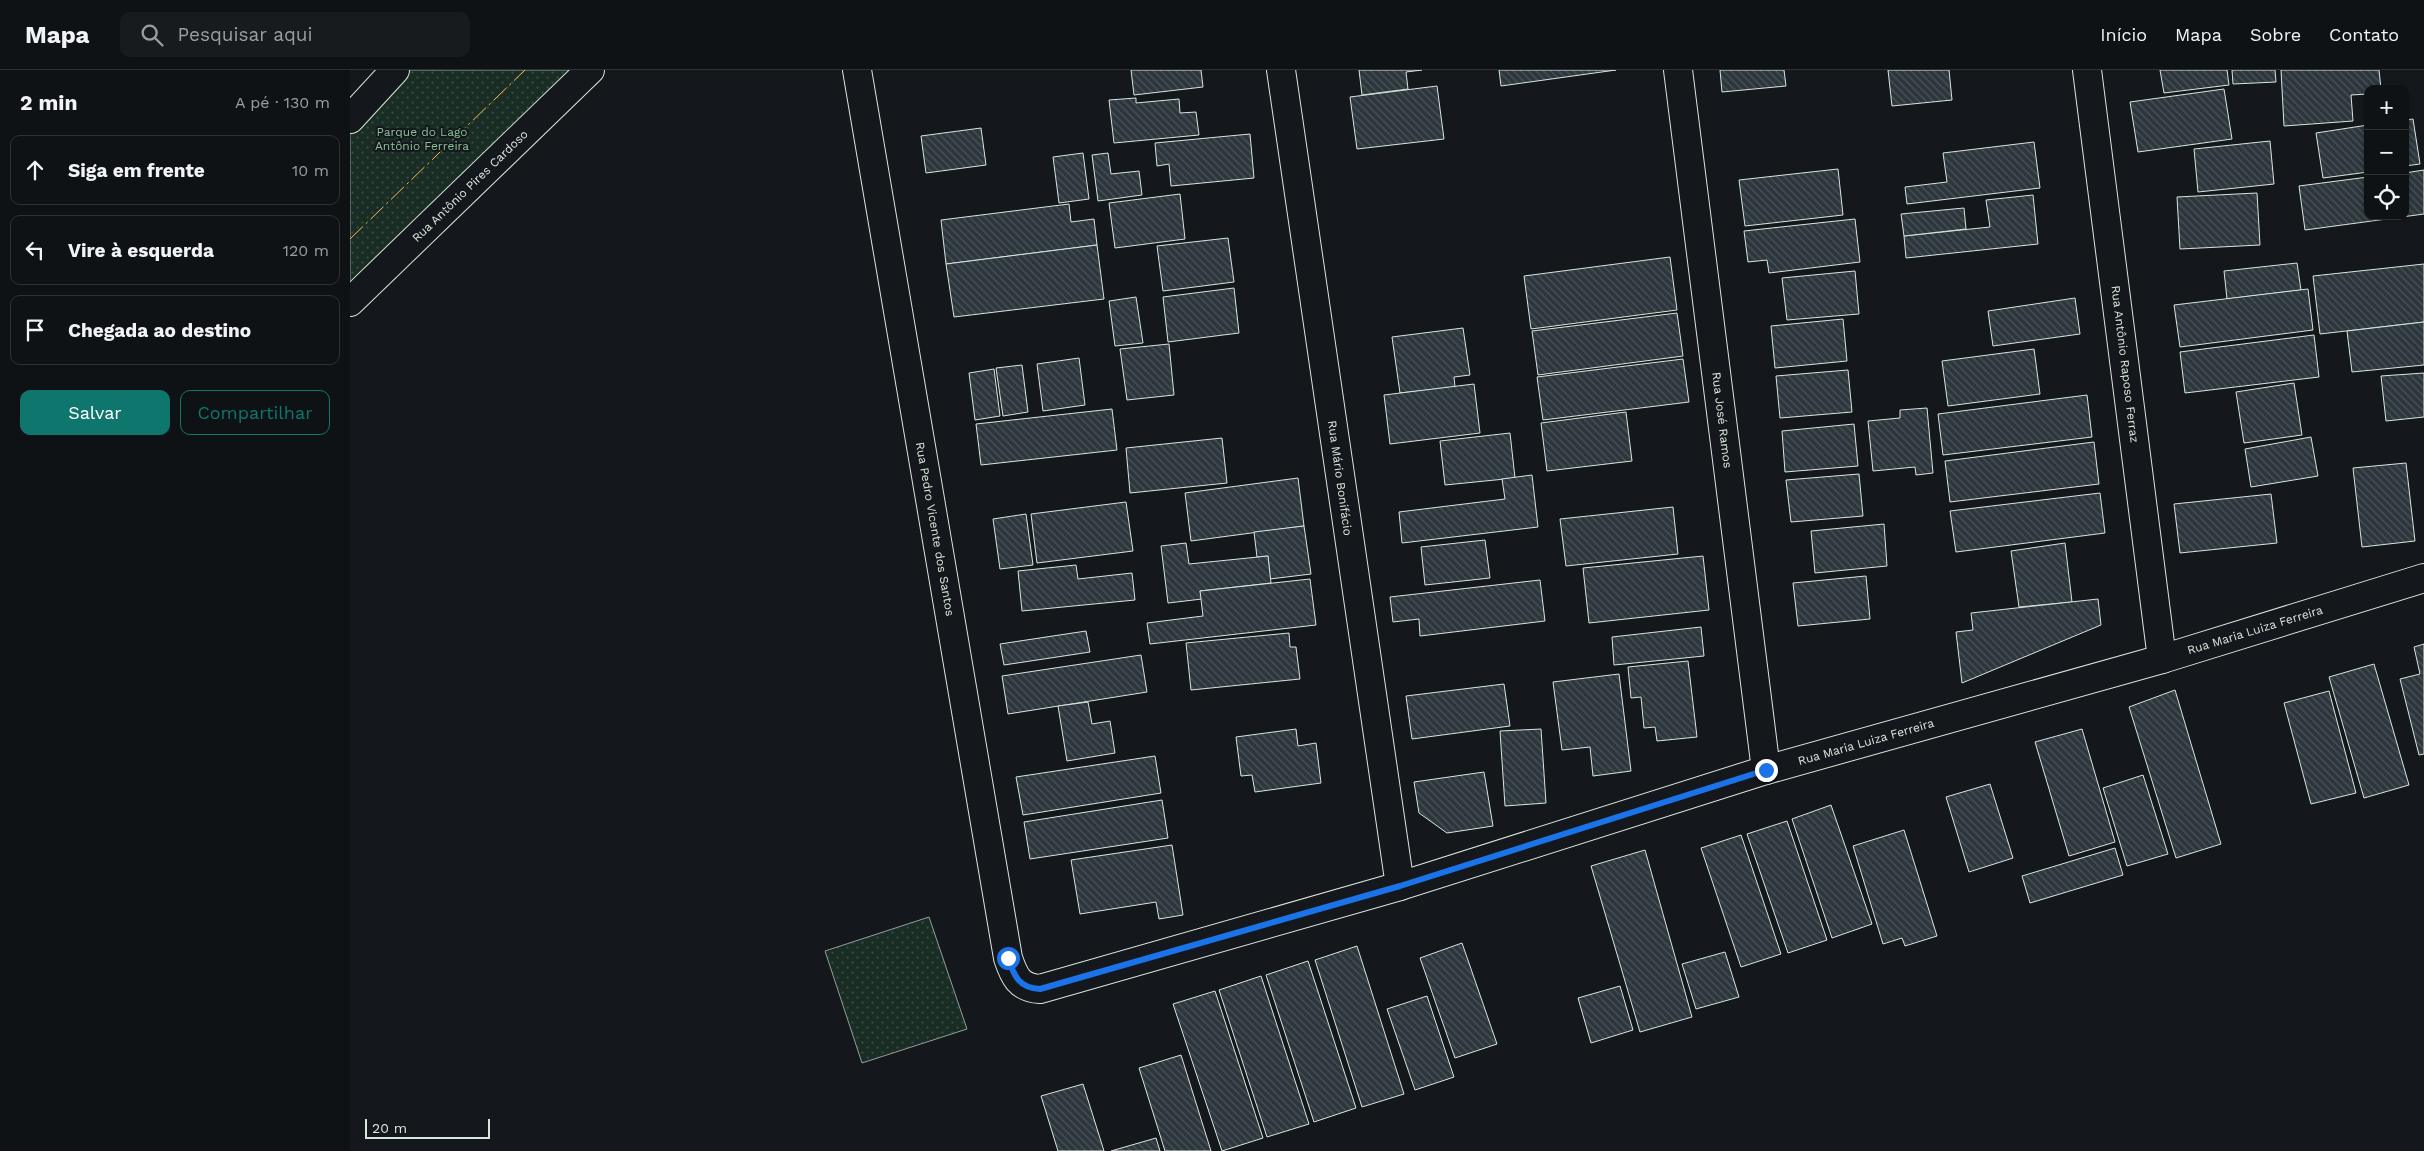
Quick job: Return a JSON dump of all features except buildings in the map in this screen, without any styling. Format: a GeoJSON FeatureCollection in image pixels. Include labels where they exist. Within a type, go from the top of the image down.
{"type":"FeatureCollection","features":[{"type":"Feature","properties":{"kind":"street"},"geometry":{"type":"LineString","coordinates":[[350,119],[395,70]]}},
{"type":"Feature","properties":{"kind":"street","name":"Rua Antônio Pires Cardoso"},"geometry":{"type":"LineString","coordinates":[[350,302],[590,70]]}},
{"type":"Feature","properties":{"kind":"street","name":"Rua Pedro Vicente dos Santos"},"geometry":{"type":"LineString","coordinates":[[857,70],[1008,958],[1013,975],[1022,985]]}},
{"type":"Feature","properties":{"kind":"street","name":"Rua Mário Bonifácio"},"geometry":{"type":"LineString","coordinates":[[1281,70],[1400,886]]}},
{"type":"Feature","properties":{"kind":"street","name":"Rua José Ramos"},"geometry":{"type":"LineString","coordinates":[[1678,70],[1766,770]]}},
{"type":"Feature","properties":{"kind":"street","name":"Rua Antônio Raposo Ferraz"},"geometry":{"type":"LineString","coordinates":[[2087,70],[2162,659]]}},
{"type":"Feature","properties":{"kind":"street","name":"Rua Maria Luiza Ferreira"},"geometry":{"type":"LineString","coordinates":[[1022,985],[1040,989],[1400,886],[1766,770],[2162,659],[2424,578]]}},
{"type":"Feature","properties":{"kind":"green space","name":"Parque do Lago Antônio Ferreira"},"geometry":{"type":"Polygon","coordinates":[[[394,70],[589,70],[350,302],[350,118],[394,70]]]}},
{"type":"Feature","properties":{"kind":"green space"},"geometry":{"type":"Polygon","coordinates":[[[929,917],[967,1029],[862,1063],[825,951],[929,917]]]}},
{"type":"Feature","properties":{"kind":"power"},"geometry":{"type":"LineString","coordinates":[[350,239],[525,70]]}},
{"type":"Feature","properties":{"kind":"route"},"geometry":{"type":"LineString","coordinates":[[1008,958],[1013,975],[1022,985],[1040,989],[1400,886],[1766,770]]}}]}
